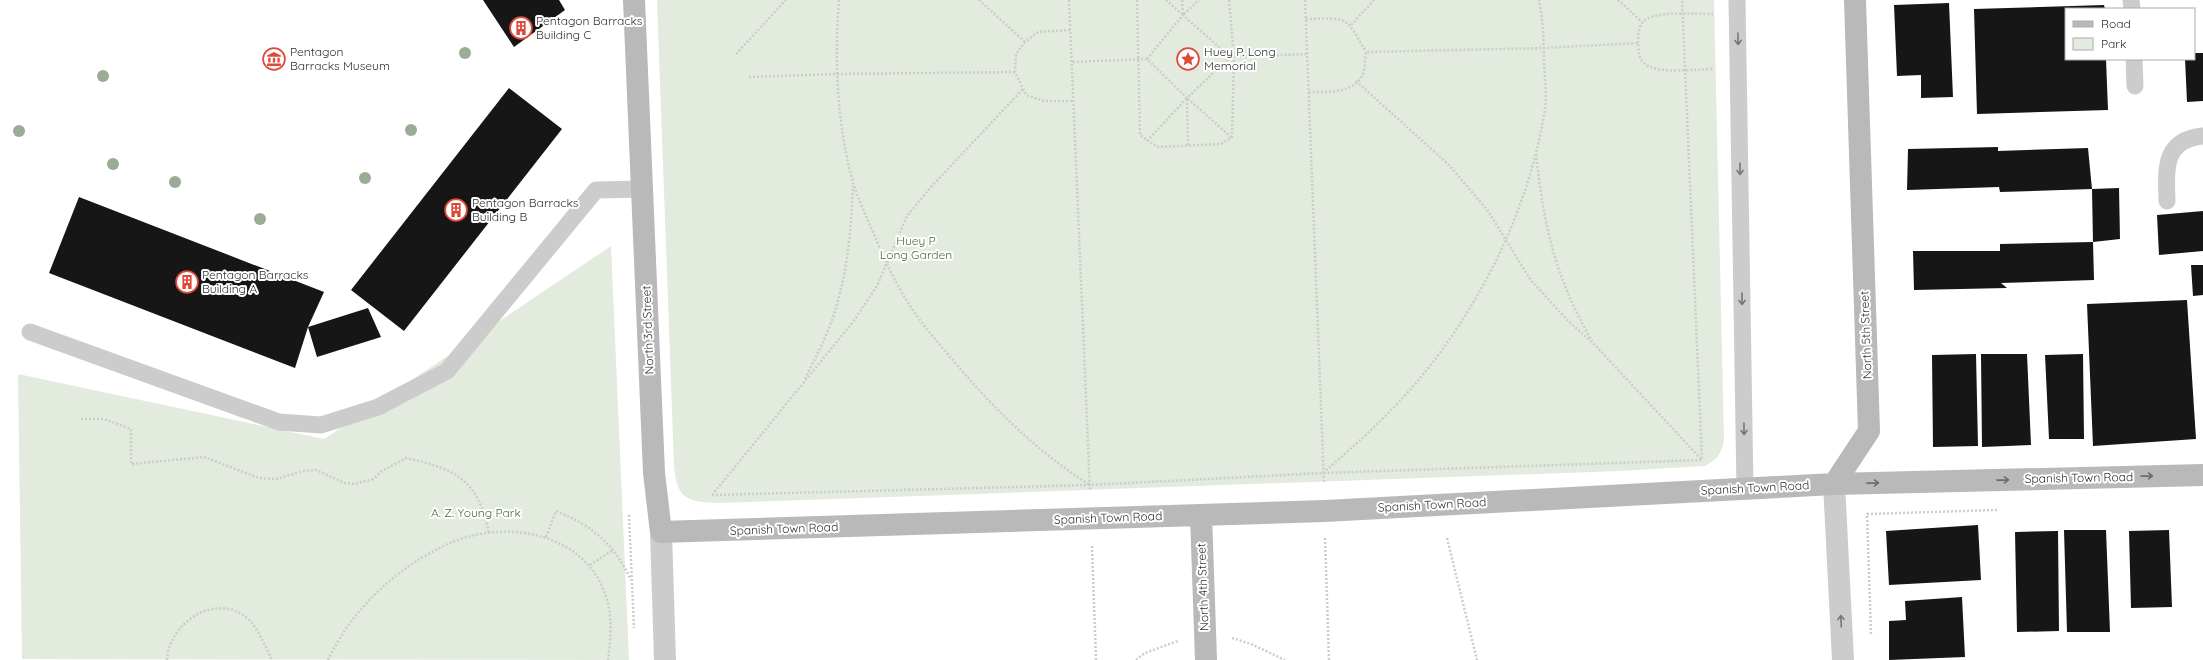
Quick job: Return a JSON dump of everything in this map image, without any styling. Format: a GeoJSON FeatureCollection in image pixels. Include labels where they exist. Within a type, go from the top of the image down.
{"type":"FeatureCollection","features":[{"type":"Feature","properties":{"kind":"street","name":"North 3rd Street"},"geometry":{"type":"LineString","coordinates":[[634,0],[654,473],[661,532],[665,660]]}},
{"type":"Feature","properties":{"kind":"street","name":"North 5th Street"},"geometry":{"type":"LineString","coordinates":[[1834,484],[1869,431],[1855,0]]}},
{"type":"Feature","properties":{"kind":"street","name":"Spanish Town Road"},"geometry":{"type":"LineString","coordinates":[[661,532],[1325,511],[1834,484],[2203,475]]}},
{"type":"Feature","properties":{"kind":"street"},"geometry":{"type":"LineString","coordinates":[[1834,484],[1843,660]]}},
{"type":"Feature","properties":{"kind":"street","name":"North 4th Street"},"geometry":{"type":"LineString","coordinates":[[1201,514],[1206,660]]}},
{"type":"Feature","properties":{"kind":"lane"},"geometry":{"type":"LineString","coordinates":[[1737,7],[1745,488]]}},
{"type":"Feature","properties":{"kind":"lane"},"geometry":{"type":"LineString","coordinates":[[2134,60],[2135,86]]}},
{"type":"Feature","properties":{"kind":"lane"},"geometry":{"type":"LineString","coordinates":[[2167,201],[2166,172],[2170,156],[2178,144],[2191,137],[2203,136]]}},
{"type":"Feature","properties":{"kind":"lane"},"geometry":{"type":"LineString","coordinates":[[30,332],[279,422],[321,425],[378,407],[447,371],[596,190],[643,189]]}},
{"type":"Feature","properties":{"kind":"path"},"geometry":{"type":"LineString","coordinates":[[736,54],[786,0]]}},
{"type":"Feature","properties":{"kind":"path"},"geometry":{"type":"LineString","coordinates":[[839,0],[836,74],[841,122],[854,184],[887,263],[904,297],[938,343],[977,389],[1025,436],[1066,470],[1090,485]]}},
{"type":"Feature","properties":{"kind":"path"},"geometry":{"type":"LineString","coordinates":[[979,0],[1025,42]]}},
{"type":"Feature","properties":{"kind":"path"},"geometry":{"type":"LineString","coordinates":[[1069,0],[1073,62],[1092,518],[1096,660]]}},
{"type":"Feature","properties":{"kind":"path"},"geometry":{"type":"LineString","coordinates":[[1137,0],[1140,135],[1157,147],[1188,147],[1221,144],[1232,137]]}},
{"type":"Feature","properties":{"kind":"path"},"geometry":{"type":"LineString","coordinates":[[1166,0],[1230,57],[1308,54]]}},
{"type":"Feature","properties":{"kind":"path"},"geometry":{"type":"LineString","coordinates":[[1182,0],[1183,15]]}},
{"type":"Feature","properties":{"kind":"path"},"geometry":{"type":"LineString","coordinates":[[1147,59],[1183,15],[1199,0]]}},
{"type":"Feature","properties":{"kind":"path"},"geometry":{"type":"LineString","coordinates":[[1230,0],[1234,57],[1232,137]]}},
{"type":"Feature","properties":{"kind":"path"},"geometry":{"type":"LineString","coordinates":[[1305,0],[1330,660]]}},
{"type":"Feature","properties":{"kind":"path"},"geometry":{"type":"LineString","coordinates":[[1351,25],[1374,0]]}},
{"type":"Feature","properties":{"kind":"path"},"geometry":{"type":"LineString","coordinates":[[1323,473],[1357,444],[1400,401],[1439,355],[1465,316],[1506,242],[1536,152],[1545,107],[1544,48],[1539,0]]}},
{"type":"Feature","properties":{"kind":"path"},"geometry":{"type":"LineString","coordinates":[[1618,0],[1642,22]]}},
{"type":"Feature","properties":{"kind":"path"},"geometry":{"type":"LineString","coordinates":[[1682,0],[1702,460]]}},
{"type":"Feature","properties":{"kind":"path"},"geometry":{"type":"LineString","coordinates":[[1737,7],[1682,14],[1653,15],[1642,22],[1638,34],[1638,43],[1639,57],[1644,64],[1653,70],[1739,69]]}},
{"type":"Feature","properties":{"kind":"path"},"geometry":{"type":"LineString","coordinates":[[1306,19],[1340,18],[1351,25],[1366,52],[1362,74],[1349,88],[1331,92],[1309,92]]}},
{"type":"Feature","properties":{"kind":"path"},"geometry":{"type":"LineString","coordinates":[[1070,30],[1038,32],[1025,42],[1016,54],[1014,72],[1026,95],[1044,101],[1074,101]]}},
{"type":"Feature","properties":{"kind":"path"},"geometry":{"type":"LineString","coordinates":[[1366,52],[1544,48],[1638,43]]}},
{"type":"Feature","properties":{"kind":"path"},"geometry":{"type":"LineString","coordinates":[[1147,141],[1187,98],[1230,57]]}},
{"type":"Feature","properties":{"kind":"path"},"geometry":{"type":"LineString","coordinates":[[1073,62],[1147,59],[1187,98],[1232,137]]}},
{"type":"Feature","properties":{"kind":"path"},"geometry":{"type":"LineString","coordinates":[[750,77],[836,74],[1014,72]]}},
{"type":"Feature","properties":{"kind":"path"},"geometry":{"type":"LineString","coordinates":[[1356,81],[1449,165],[1488,211],[1530,279],[1568,321],[1593,343],[1702,460],[1708,464]]}},
{"type":"Feature","properties":{"kind":"path"},"geometry":{"type":"LineString","coordinates":[[1023,89],[931,187],[907,216],[877,286],[853,322],[712,495],[1090,485],[1323,473],[1702,460]]}},
{"type":"Feature","properties":{"kind":"path"},"geometry":{"type":"LineString","coordinates":[[1187,98],[1188,147]]}},
{"type":"Feature","properties":{"kind":"path"},"geometry":{"type":"LineString","coordinates":[[1536,152],[1542,209],[1549,242],[1561,279],[1575,312],[1593,343]]}},
{"type":"Feature","properties":{"kind":"path"},"geometry":{"type":"LineString","coordinates":[[803,383],[831,323],[844,278],[851,226],[854,184]]}},
{"type":"Feature","properties":{"kind":"path"},"geometry":{"type":"LineString","coordinates":[[81,419],[104,419],[131,429],[131,464],[204,457],[259,478],[276,479],[304,471],[316,470],[345,483],[354,484],[373,479],[382,471],[406,458],[435,464],[452,471],[471,487],[484,511],[489,533]]}},
{"type":"Feature","properties":{"kind":"path"},"geometry":{"type":"LineString","coordinates":[[1872,637],[1867,514],[2003,510]]}},
{"type":"Feature","properties":{"kind":"path"},"geometry":{"type":"LineString","coordinates":[[546,537],[556,511],[587,526],[600,536],[622,561],[632,582]]}},
{"type":"Feature","properties":{"kind":"path"},"geometry":{"type":"LineString","coordinates":[[629,513],[634,629]]}},
{"type":"Feature","properties":{"kind":"path"},"geometry":{"type":"LineString","coordinates":[[328,660],[333,649],[355,617],[386,583],[416,561],[449,543],[489,533],[511,532],[546,537],[570,548],[590,566],[605,592],[612,632],[608,660]]}},
{"type":"Feature","properties":{"kind":"path"},"geometry":{"type":"LineString","coordinates":[[1447,538],[1477,660]]}},
{"type":"Feature","properties":{"kind":"path"},"geometry":{"type":"LineString","coordinates":[[590,566],[613,550]]}},
{"type":"Feature","properties":{"kind":"path"},"geometry":{"type":"LineString","coordinates":[[167,660],[168,651],[180,627],[201,611],[217,608],[233,610],[249,620],[272,660]]}},
{"type":"Feature","properties":{"kind":"green space","name":"Huey P Long Garden"},"geometry":{"type":"Polygon","coordinates":[[[657,0],[1714,0],[1724,439],[1721,452],[1713,461],[1705,466],[1620,471],[719,503],[691,500],[681,492],[675,476],[674,465],[657,0]]]}},
{"type":"Feature","properties":{"kind":"green space","name":"A. Z. Young Park"},"geometry":{"type":"Polygon","coordinates":[[[611,246],[629,660],[22,659],[18,374],[324,439],[611,246]]]}},
{"type":"Feature","properties":{"kind":"building","name":"Pentagon Barracks Building C"},"geometry":{"type":"Polygon","coordinates":[[[483,0],[559,0],[565,10],[514,47],[483,0]]]}},
{"type":"Feature","properties":{"kind":"building"},"geometry":{"type":"Polygon","coordinates":[[[1949,3],[1953,97],[1921,98],[1921,75],[1897,76],[1894,5],[1949,3]]]}},
{"type":"Feature","properties":{"kind":"building"},"geometry":{"type":"Polygon","coordinates":[[[2104,5],[2105,8],[2065,8],[2065,60],[2106,60],[2108,110],[1977,114],[1974,9],[2104,5]]]}},
{"type":"Feature","properties":{"kind":"building"},"geometry":{"type":"Polygon","coordinates":[[[2195,53],[2203,53],[2203,101],[2187,102],[2185,60],[2195,60],[2195,53]]]}},
{"type":"Feature","properties":{"kind":"building","name":"Pentagon Barracks Building B"},"geometry":{"type":"Polygon","coordinates":[[[509,88],[562,129],[404,331],[351,290],[509,88]]]}},
{"type":"Feature","properties":{"kind":"building"},"geometry":{"type":"Polygon","coordinates":[[[1998,147],[1998,151],[2088,148],[2092,189],[2000,192],[1999,187],[1907,190],[1908,149],[1998,147]]]}},
{"type":"Feature","properties":{"kind":"building"},"geometry":{"type":"Polygon","coordinates":[[[2119,188],[2120,239],[2093,242],[2092,189],[2119,188]]]}},
{"type":"Feature","properties":{"kind":"building","name":"Pentagon Barracks Building A"},"geometry":{"type":"Polygon","coordinates":[[[79,197],[324,292],[308,327],[295,368],[49,273],[79,197]]]}},
{"type":"Feature","properties":{"kind":"building"},"geometry":{"type":"Polygon","coordinates":[[[2203,211],[2203,251],[2159,255],[2157,215],[2203,211]]]}},
{"type":"Feature","properties":{"kind":"building"},"geometry":{"type":"Polygon","coordinates":[[[2093,242],[2094,280],[2001,283],[2007,288],[1914,290],[1913,251],[2000,251],[2000,244],[2093,242]]]}},
{"type":"Feature","properties":{"kind":"building"},"geometry":{"type":"Polygon","coordinates":[[[2191,265],[2203,265],[2203,295],[2193,296],[2191,265]]]}},
{"type":"Feature","properties":{"kind":"building"},"geometry":{"type":"Polygon","coordinates":[[[2187,300],[2196,439],[2093,446],[2087,304],[2187,300]]]}},
{"type":"Feature","properties":{"kind":"building"},"geometry":{"type":"Polygon","coordinates":[[[368,308],[381,337],[317,357],[308,327],[368,308]]]}},
{"type":"Feature","properties":{"kind":"building"},"geometry":{"type":"Polygon","coordinates":[[[1976,354],[1978,446],[1933,447],[1932,355],[1976,354]]]}},
{"type":"Feature","properties":{"kind":"building"},"geometry":{"type":"Polygon","coordinates":[[[1981,354],[2027,354],[2031,445],[1982,447],[1981,354]]]}},
{"type":"Feature","properties":{"kind":"building"},"geometry":{"type":"Polygon","coordinates":[[[2083,354],[2084,439],[2049,439],[2045,355],[2083,354]]]}},
{"type":"Feature","properties":{"kind":"building"},"geometry":{"type":"Polygon","coordinates":[[[1978,525],[1981,580],[1889,585],[1886,531],[1978,525]]]}},
{"type":"Feature","properties":{"kind":"building"},"geometry":{"type":"Polygon","coordinates":[[[2064,530],[2106,530],[2110,632],[2067,632],[2064,530]]]}},
{"type":"Feature","properties":{"kind":"building"},"geometry":{"type":"Polygon","coordinates":[[[2169,530],[2172,607],[2131,608],[2129,531],[2169,530]]]}},
{"type":"Feature","properties":{"kind":"building"},"geometry":{"type":"Polygon","coordinates":[[[2058,531],[2059,631],[2017,632],[2015,532],[2058,531]]]}},
{"type":"Feature","properties":{"kind":"building"},"geometry":{"type":"Polygon","coordinates":[[[1962,597],[1965,657],[1889,660],[1889,621],[1906,620],[1905,601],[1962,597]]]}},
{"type":"Feature","properties":{"kind":"place","name":"Pentagon Barracks Building C"},"geometry":{"type":"Point","coordinates":[521,28]}},
{"type":"Feature","properties":{"kind":"place","name":"Pentagon Barracks Museum"},"geometry":{"type":"Point","coordinates":[274,59]}},
{"type":"Feature","properties":{"kind":"place","name":"Huey P. Long Memorial"},"geometry":{"type":"Point","coordinates":[1188,59]}},
{"type":"Feature","properties":{"kind":"place","name":"Pentagon Barracks Building B"},"geometry":{"type":"Point","coordinates":[456,210]}},
{"type":"Feature","properties":{"kind":"place","name":"Pentagon Barracks Building A"},"geometry":{"type":"Point","coordinates":[187,282]}}]}
